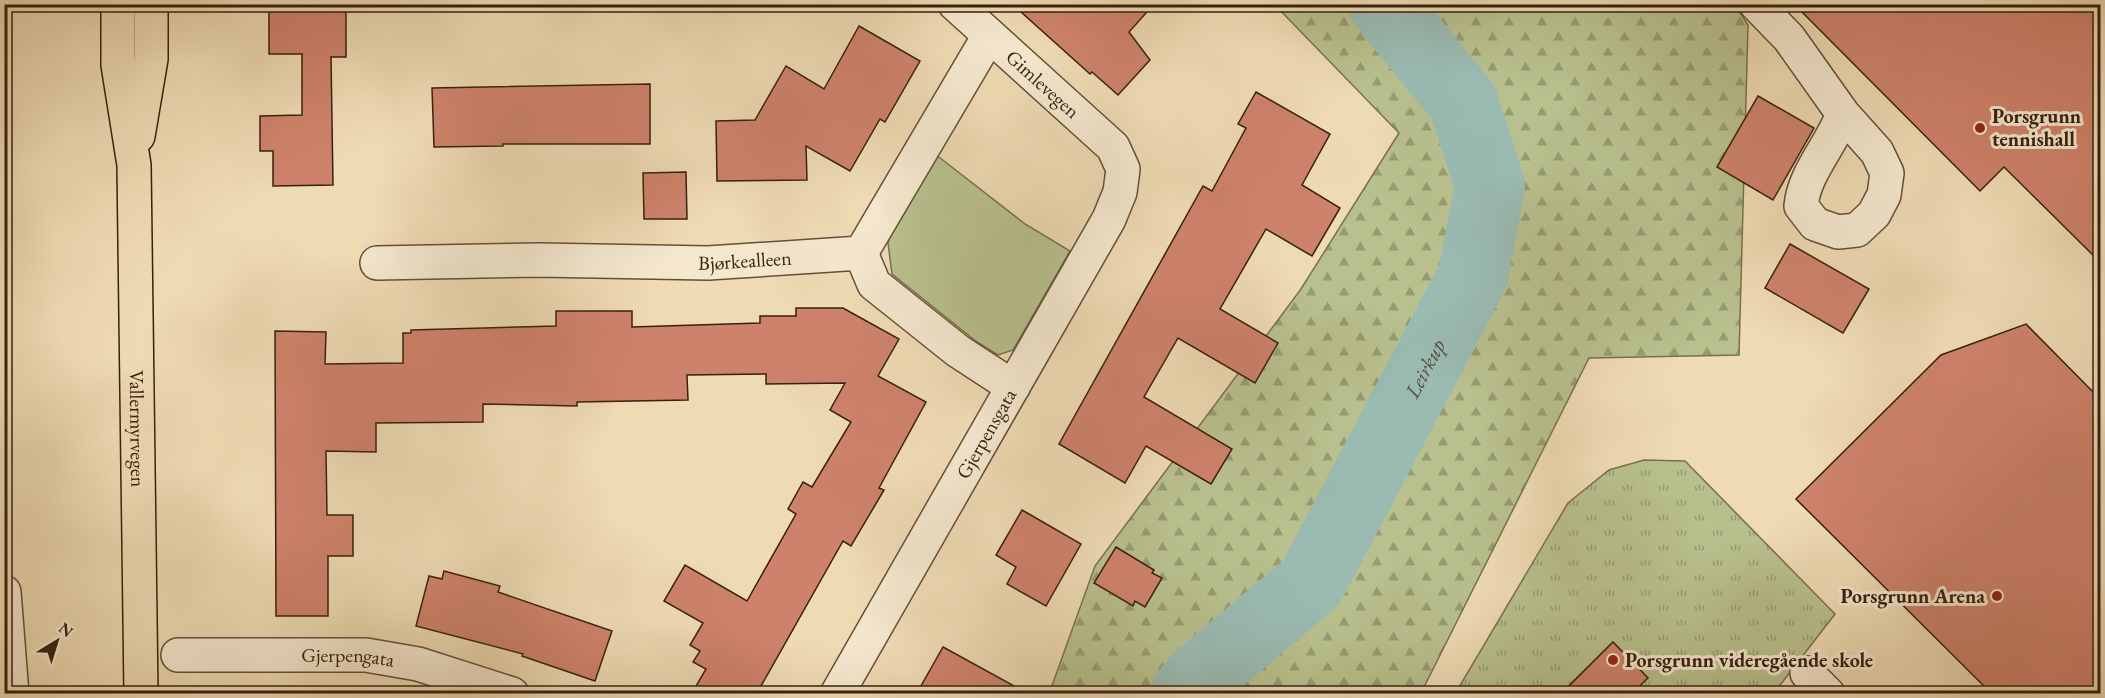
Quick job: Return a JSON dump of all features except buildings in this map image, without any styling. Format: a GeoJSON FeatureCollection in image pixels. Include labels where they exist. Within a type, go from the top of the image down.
{"type":"FeatureCollection","features":[{"type":"Feature","properties":{"kind":"main road","name":"Vallermyrvegen"},"geometry":{"type":"LineString","coordinates":[[118,4],[118,65],[134,165],[141,693]]}},
{"type":"Feature","properties":{"kind":"main road","name":"Vallermyrvegen"},"geometry":{"type":"LineString","coordinates":[[134,165],[151,59],[151,4]]}},
{"type":"Feature","properties":{"kind":"street","name":"Gimlevegen"},"geometry":{"type":"LineString","coordinates":[[955,4],[1113,147],[1123,169]]}},
{"type":"Feature","properties":{"kind":"street"},"geometry":{"type":"LineString","coordinates":[[1756,4],[1789,38],[1843,114]]}},
{"type":"Feature","properties":{"kind":"street"},"geometry":{"type":"LineString","coordinates":[[989,36],[861,252],[874,284],[958,351],[1013,387]]}},
{"type":"Feature","properties":{"kind":"street","name":"Gjerpensgata"},"geometry":{"type":"LineString","coordinates":[[837,693],[1109,219],[1120,192],[1123,169]]}},
{"type":"Feature","properties":{"kind":"street","name":"Bjørkealleen"},"geometry":{"type":"LineString","coordinates":[[377,264],[540,260],[708,263],[861,252]]}},
{"type":"Feature","properties":{"kind":"street"},"geometry":{"type":"LineString","coordinates":[[4,592],[12,693]]}},
{"type":"Feature","properties":{"kind":"street","name":"Gjerpengata"},"geometry":{"type":"LineString","coordinates":[[178,655],[366,655],[418,664],[512,693]]}},
{"type":"Feature","properties":{"kind":"green space"},"geometry":{"type":"Polygon","coordinates":[[[1275,5],[1735,5],[1748,25],[1739,355],[1589,358],[1421,693],[1049,694],[1095,566],[1301,289],[1399,133],[1275,5]]]}},
{"type":"Feature","properties":{"kind":"green space"},"geometry":{"type":"Polygon","coordinates":[[[935,154],[1025,224],[1070,251],[1013,350],[998,355],[977,342],[892,274],[888,243],[895,213],[935,154]]]}},
{"type":"Feature","properties":{"kind":"green space"},"geometry":{"type":"Polygon","coordinates":[[[1644,460],[1685,461],[1835,614],[1774,693],[1632,693],[1647,677],[1613,642],[1561,693],[1455,694],[1568,503],[1609,470],[1644,460]]]}},
{"type":"Feature","properties":{"kind":"waterway","name":"Leirkup"},"geometry":{"type":"LineString","coordinates":[[1185,694],[1198,678],[1311,583],[1473,276],[1490,186],[1463,102],[1383,4]]}},
{"type":"Feature","properties":{"kind":"place","name":"Porsgrunn tennishall"},"geometry":{"type":"Point","coordinates":[1980,128]}},
{"type":"Feature","properties":{"kind":"place","name":"Porsgrunn Arena"},"geometry":{"type":"Point","coordinates":[1997,596]}},
{"type":"Feature","properties":{"kind":"place","name":"Porsgrunn videregående skole"},"geometry":{"type":"Point","coordinates":[1613,660]}}]}
